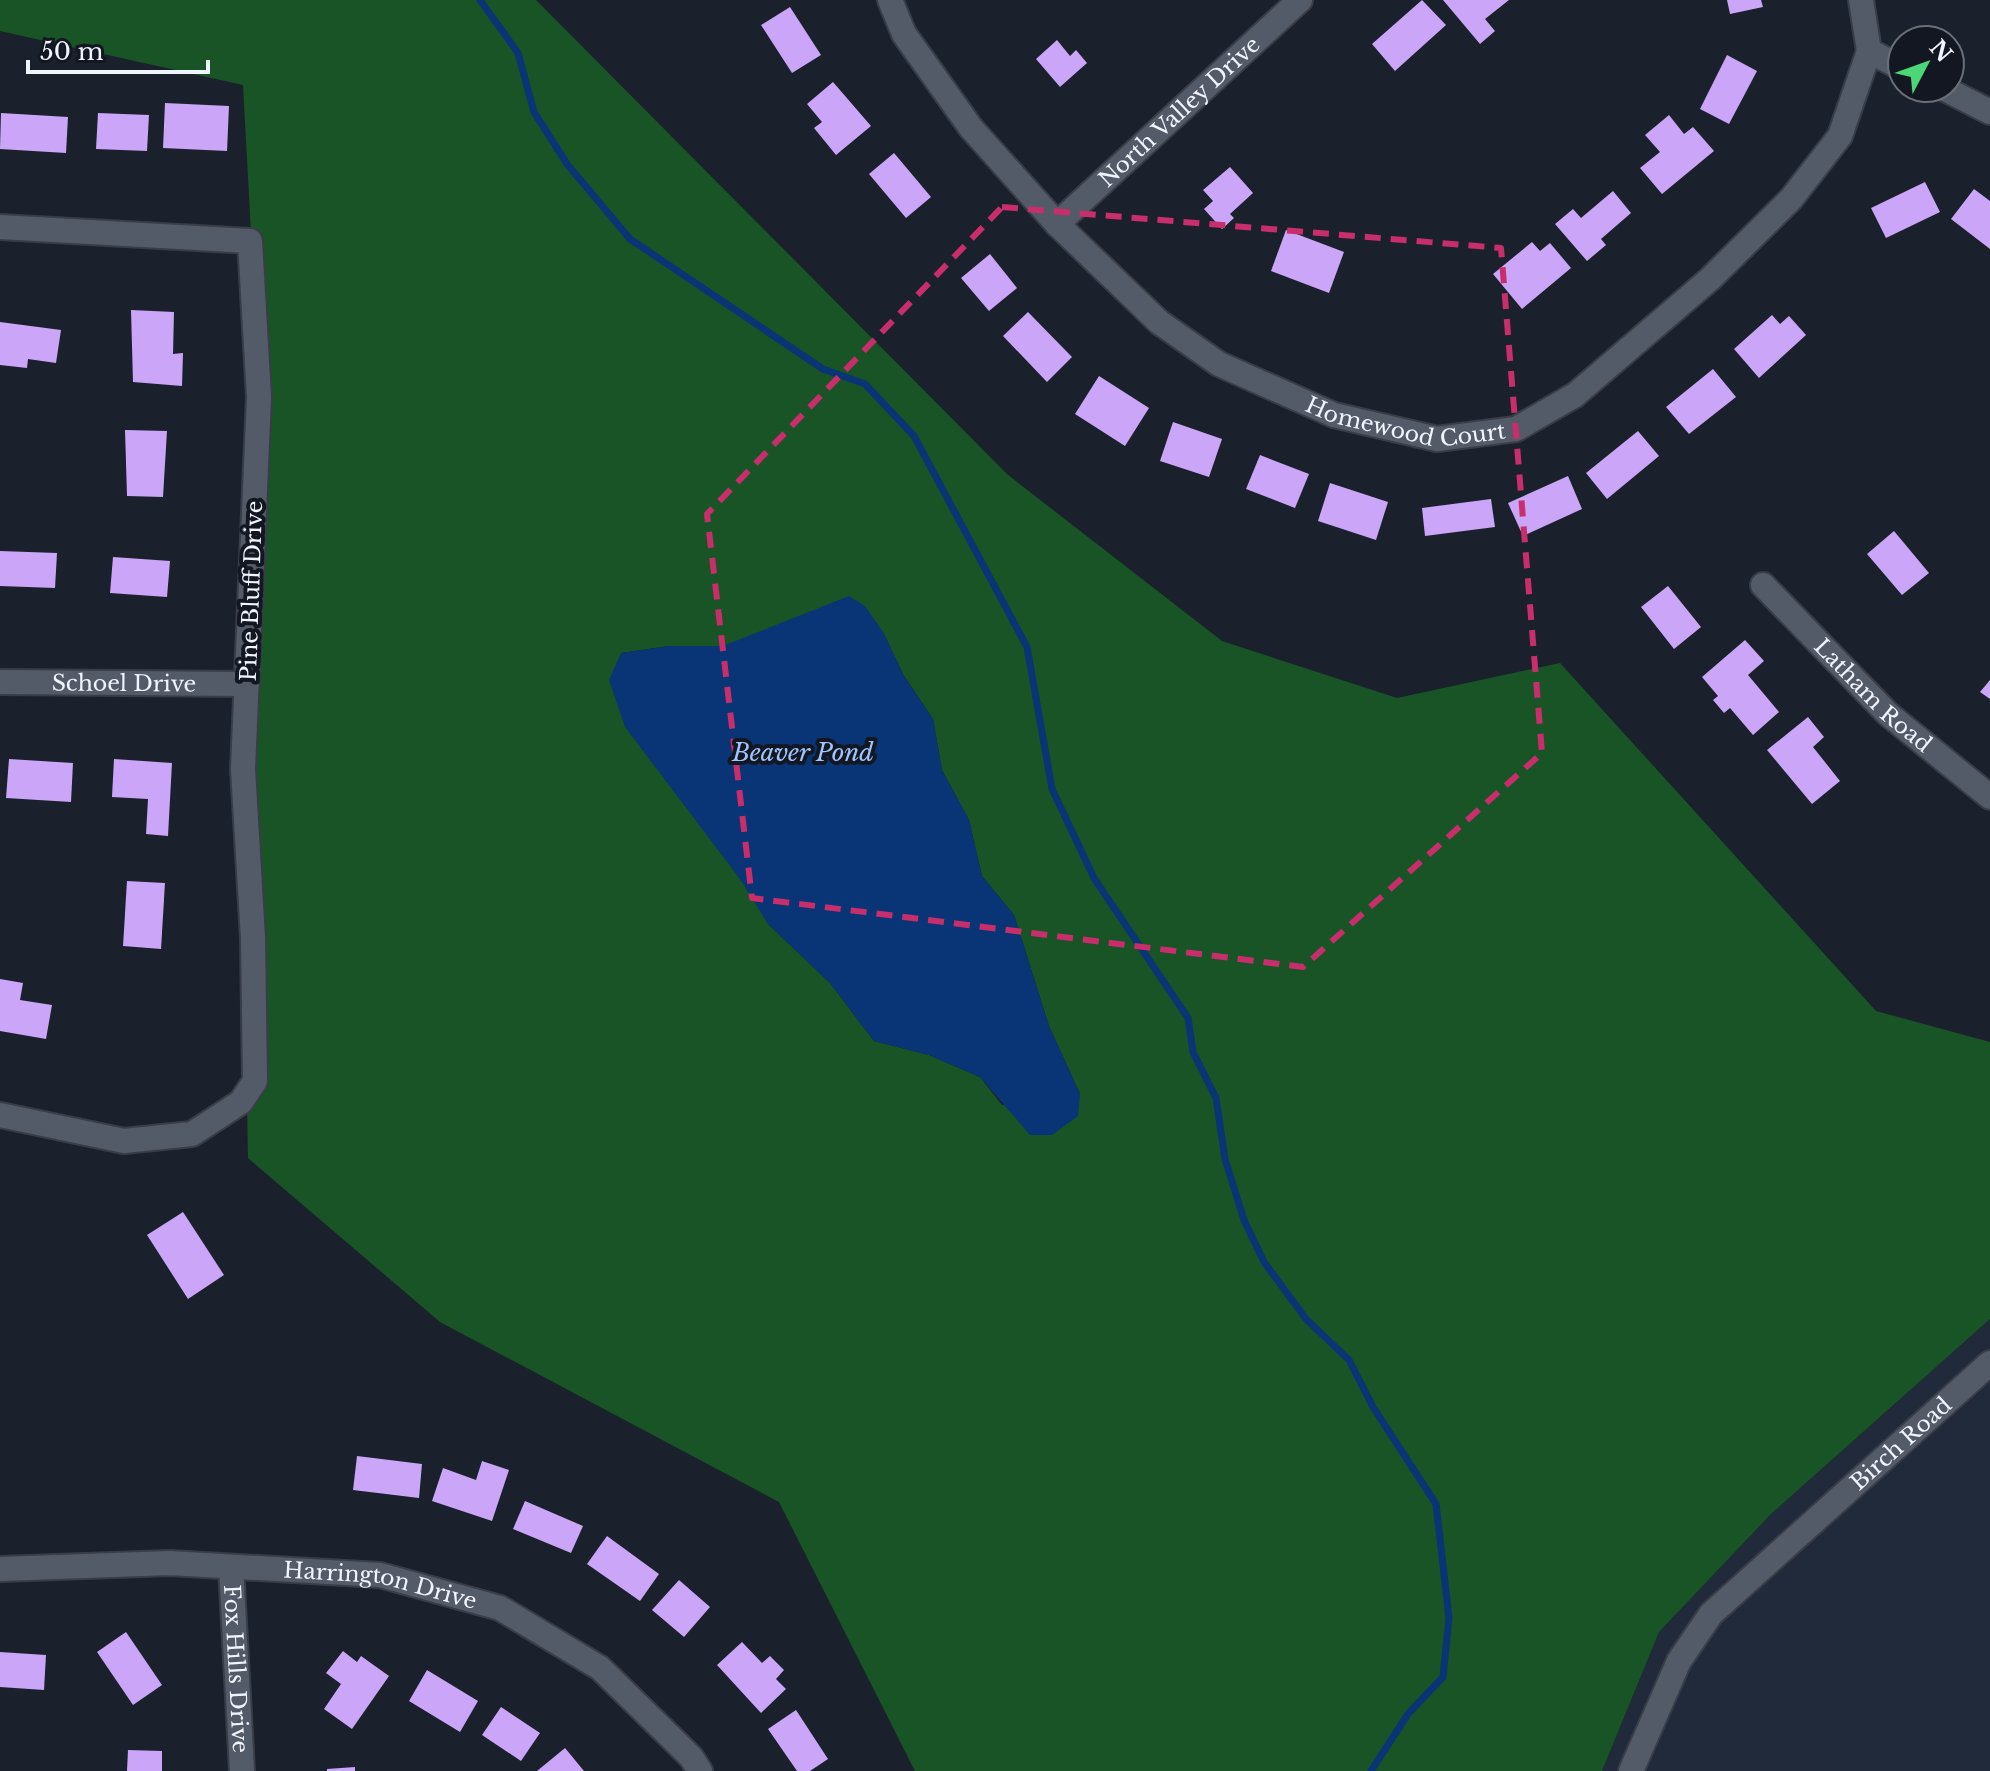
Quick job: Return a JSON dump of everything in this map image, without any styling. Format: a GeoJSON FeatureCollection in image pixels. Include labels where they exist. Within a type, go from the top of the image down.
{"type":"FeatureCollection","features":[{"type":"Feature","properties":{"kind":"street","name":"Homewood Court"},"geometry":{"type":"LineString","coordinates":[[890,0],[904,34],[971,128],[1057,224],[1159,322],[1219,364],[1334,415],[1437,439],[1516,429],[1575,395],[1632,348],[1791,199],[1840,136],[1869,51],[1861,0]]}},
{"type":"Feature","properties":{"kind":"street","name":"North Valley Drive"},"geometry":{"type":"LineString","coordinates":[[1057,224],[1300,0]]}},
{"type":"Feature","properties":{"kind":"street"},"geometry":{"type":"LineString","coordinates":[[1869,51],[1886,60]]}},
{"type":"Feature","properties":{"kind":"street"},"geometry":{"type":"LineString","coordinates":[[1966,100],[1990,112]]}},
{"type":"Feature","properties":{"kind":"street","name":"Pine Bluff Drive"},"geometry":{"type":"LineString","coordinates":[[0,227],[250,241],[259,397],[243,769],[253,938],[255,1081],[241,1102],[192,1134],[124,1141],[0,1115]]}},
{"type":"Feature","properties":{"kind":"street","name":"Latham Road"},"geometry":{"type":"LineString","coordinates":[[1763,585],[1888,714],[1990,797]]}},
{"type":"Feature","properties":{"kind":"street","name":"Schoel Drive"},"geometry":{"type":"LineString","coordinates":[[0,682],[247,684]]}},
{"type":"Feature","properties":{"kind":"street","name":"Birch Road"},"geometry":{"type":"LineString","coordinates":[[1631,1771],[1679,1661],[1711,1614],[1990,1363]]}},
{"type":"Feature","properties":{"kind":"street","name":"Harrington Drive"},"geometry":{"type":"LineString","coordinates":[[0,1569],[170,1563],[380,1575],[500,1608],[600,1668],[691,1757],[700,1771]]}},
{"type":"Feature","properties":{"kind":"street","name":"Fox Hills Drive"},"geometry":{"type":"LineString","coordinates":[[231,1567],[242,1771]]}},
{"type":"Feature","properties":{"kind":"highlighted area"},"geometry":{"type":"Polygon","coordinates":[[[1002,207],[1501,248],[1542,753],[1303,967],[752,898],[707,514],[1002,207]]]}},
{"type":"Feature","properties":{"kind":"shaded area"},"geometry":{"type":"Polygon","coordinates":[[[1990,1319],[1990,1771],[1602,1771],[1659,1632],[1771,1514],[1990,1319]]]}},
{"type":"Feature","properties":{"kind":"green space"},"geometry":{"type":"Polygon","coordinates":[[[0,0],[536,0],[1008,475],[1222,641],[1397,698],[1560,663],[1876,1011],[1990,1042],[1990,1319],[1771,1514],[1659,1632],[1602,1771],[915,1771],[779,1502],[440,1322],[248,1158],[240,701],[254,288],[243,85],[0,31],[0,0]],[[809,615],[723,646],[669,646],[621,653],[768,924],[830,983],[874,1041],[929,1055],[980,1077],[1002,1105],[1080,1094],[1049,1026],[1014,915],[982,876],[969,820],[942,770],[933,719],[904,676],[883,632],[809,615]]]}},
{"type":"Feature","properties":{"kind":"water","name":"Beaver Pond"},"geometry":{"type":"Polygon","coordinates":[[[849,596],[865,606],[883,632],[904,676],[933,719],[942,770],[969,820],[982,876],[1014,915],[1049,1026],[1080,1094],[1078,1116],[1052,1135],[1030,1135],[980,1077],[929,1055],[874,1041],[830,983],[768,924],[740,879],[625,727],[609,680],[621,653],[669,646],[723,646],[849,596]]]}},
{"type":"Feature","properties":{"kind":"building"},"geometry":{"type":"Polygon","coordinates":[[[1422,0],[1446,25],[1395,71],[1372,44],[1422,0]]]}},
{"type":"Feature","properties":{"kind":"building"},"geometry":{"type":"Polygon","coordinates":[[[1443,0],[1509,0],[1485,19],[1495,31],[1480,44],[1443,0]]]}},
{"type":"Feature","properties":{"kind":"building"},"geometry":{"type":"Polygon","coordinates":[[[1727,0],[1761,0],[1763,7],[1730,14],[1727,0]]]}},
{"type":"Feature","properties":{"kind":"building"},"geometry":{"type":"Polygon","coordinates":[[[790,7],[821,55],[792,73],[761,25],[790,7]]]}},
{"type":"Feature","properties":{"kind":"building"},"geometry":{"type":"Polygon","coordinates":[[[1057,40],[1070,56],[1076,50],[1087,63],[1060,87],[1036,59],[1057,40]]]}},
{"type":"Feature","properties":{"kind":"building"},"geometry":{"type":"Polygon","coordinates":[[[1727,55],[1757,71],[1729,124],[1700,109],[1727,55]]]}},
{"type":"Feature","properties":{"kind":"building"},"geometry":{"type":"Polygon","coordinates":[[[833,82],[871,126],[836,155],[814,128],[822,122],[807,104],[833,82]]]}},
{"type":"Feature","properties":{"kind":"building"},"geometry":{"type":"Polygon","coordinates":[[[165,103],[229,106],[227,151],[163,148],[165,103]]]}},
{"type":"Feature","properties":{"kind":"building"},"geometry":{"type":"Polygon","coordinates":[[[1,113],[68,117],[66,153],[0,149],[1,113]]]}},
{"type":"Feature","properties":{"kind":"building"},"geometry":{"type":"Polygon","coordinates":[[[98,113],[149,115],[147,151],[96,149],[98,113]]]}},
{"type":"Feature","properties":{"kind":"building"},"geometry":{"type":"Polygon","coordinates":[[[1669,115],[1684,134],[1693,127],[1714,151],[1662,194],[1640,168],[1660,152],[1645,135],[1669,115]]]}},
{"type":"Feature","properties":{"kind":"building"},"geometry":{"type":"Polygon","coordinates":[[[894,153],[931,197],[906,218],[869,174],[894,153]]]}},
{"type":"Feature","properties":{"kind":"building"},"geometry":{"type":"Polygon","coordinates":[[[1230,167],[1253,193],[1230,214],[1234,218],[1222,229],[1204,209],[1213,201],[1203,190],[1230,167]]]}},
{"type":"Feature","properties":{"kind":"building"},"geometry":{"type":"Polygon","coordinates":[[[1925,182],[1940,212],[1886,238],[1871,208],[1925,182]]]}},
{"type":"Feature","properties":{"kind":"building"},"geometry":{"type":"Polygon","coordinates":[[[1974,189],[1990,201],[1990,249],[1951,219],[1974,189]]]}},
{"type":"Feature","properties":{"kind":"building"},"geometry":{"type":"Polygon","coordinates":[[[1613,191],[1631,213],[1601,239],[1606,245],[1587,261],[1555,224],[1573,209],[1581,218],[1613,191]]]}},
{"type":"Feature","properties":{"kind":"building"},"geometry":{"type":"Polygon","coordinates":[[[1286,230],[1344,252],[1329,293],[1271,271],[1286,230]]]}},
{"type":"Feature","properties":{"kind":"building"},"geometry":{"type":"Polygon","coordinates":[[[1532,242],[1540,251],[1550,243],[1571,268],[1522,309],[1493,274],[1532,242]]]}},
{"type":"Feature","properties":{"kind":"building"},"geometry":{"type":"Polygon","coordinates":[[[990,254],[1017,288],[989,311],[961,278],[990,254]]]}},
{"type":"Feature","properties":{"kind":"building"},"geometry":{"type":"Polygon","coordinates":[[[131,310],[174,312],[173,354],[183,353],[182,386],[133,382],[131,310]]]}},
{"type":"Feature","properties":{"kind":"building"},"geometry":{"type":"Polygon","coordinates":[[[1028,312],[1072,357],[1047,382],[1003,336],[1028,312]]]}},
{"type":"Feature","properties":{"kind":"building"},"geometry":{"type":"Polygon","coordinates":[[[1772,315],[1780,324],[1789,316],[1806,335],[1759,378],[1734,349],[1772,315]]]}},
{"type":"Feature","properties":{"kind":"building"},"geometry":{"type":"Polygon","coordinates":[[[0,322],[61,330],[56,363],[28,359],[27,368],[0,365],[0,322]]]}},
{"type":"Feature","properties":{"kind":"building"},"geometry":{"type":"Polygon","coordinates":[[[1713,369],[1736,397],[1689,434],[1666,407],[1713,369]]]}},
{"type":"Feature","properties":{"kind":"building"},"geometry":{"type":"Polygon","coordinates":[[[1099,376],[1149,408],[1125,446],[1075,414],[1099,376]]]}},
{"type":"Feature","properties":{"kind":"building"},"geometry":{"type":"Polygon","coordinates":[[[1173,422],[1222,439],[1209,477],[1160,461],[1173,422]]]}},
{"type":"Feature","properties":{"kind":"building"},"geometry":{"type":"Polygon","coordinates":[[[125,430],[167,431],[163,497],[127,496],[125,430]]]}},
{"type":"Feature","properties":{"kind":"building"},"geometry":{"type":"Polygon","coordinates":[[[1638,431],[1659,456],[1607,499],[1586,473],[1638,431]]]}},
{"type":"Feature","properties":{"kind":"building"},"geometry":{"type":"Polygon","coordinates":[[[1260,455],[1309,474],[1295,508],[1246,489],[1260,455]]]}},
{"type":"Feature","properties":{"kind":"building"},"geometry":{"type":"Polygon","coordinates":[[[1568,476],[1582,509],[1523,536],[1508,503],[1568,476]]]}},
{"type":"Feature","properties":{"kind":"building"},"geometry":{"type":"Polygon","coordinates":[[[1330,483],[1388,502],[1376,540],[1318,521],[1330,483]]]}},
{"type":"Feature","properties":{"kind":"building"},"geometry":{"type":"Polygon","coordinates":[[[1491,499],[1495,527],[1425,536],[1422,508],[1491,499]]]}},
{"type":"Feature","properties":{"kind":"building"},"geometry":{"type":"Polygon","coordinates":[[[1894,531],[1929,573],[1902,595],[1867,554],[1894,531]]]}},
{"type":"Feature","properties":{"kind":"building"},"geometry":{"type":"Polygon","coordinates":[[[0,551],[57,553],[55,588],[0,586],[0,551]]]}},
{"type":"Feature","properties":{"kind":"building"},"geometry":{"type":"Polygon","coordinates":[[[113,557],[170,561],[167,597],[110,593],[113,557]]]}},
{"type":"Feature","properties":{"kind":"building"},"geometry":{"type":"Polygon","coordinates":[[[1668,586],[1701,627],[1674,649],[1641,607],[1668,586]]]}},
{"type":"Feature","properties":{"kind":"building"},"geometry":{"type":"Polygon","coordinates":[[[1745,640],[1764,661],[1748,675],[1779,712],[1753,735],[1730,708],[1724,713],[1713,700],[1718,696],[1702,677],[1745,640]]]}},
{"type":"Feature","properties":{"kind":"building"},"geometry":{"type":"Polygon","coordinates":[[[1990,680],[1990,699],[1980,692],[1990,680]]]}},
{"type":"Feature","properties":{"kind":"building"},"geometry":{"type":"Polygon","coordinates":[[[1808,717],[1824,737],[1813,747],[1840,781],[1812,804],[1767,750],[1808,717]]]}},
{"type":"Feature","properties":{"kind":"building"},"geometry":{"type":"Polygon","coordinates":[[[9,759],[73,763],[71,802],[6,798],[9,759]]]}},
{"type":"Feature","properties":{"kind":"building"},"geometry":{"type":"Polygon","coordinates":[[[114,759],[172,763],[168,836],[146,834],[148,799],[112,797],[114,759]]]}},
{"type":"Feature","properties":{"kind":"building"},"geometry":{"type":"Polygon","coordinates":[[[127,881],[165,883],[161,949],[123,946],[127,881]]]}},
{"type":"Feature","properties":{"kind":"building"},"geometry":{"type":"Polygon","coordinates":[[[0,979],[23,983],[20,1000],[52,1005],[46,1039],[0,1031],[0,979]]]}},
{"type":"Feature","properties":{"kind":"building"},"geometry":{"type":"Polygon","coordinates":[[[183,1212],[224,1275],[188,1299],[147,1235],[183,1212]]]}},
{"type":"Feature","properties":{"kind":"building"},"geometry":{"type":"Polygon","coordinates":[[[357,1456],[422,1464],[419,1498],[353,1490],[357,1456]]]}},
{"type":"Feature","properties":{"kind":"building"},"geometry":{"type":"Polygon","coordinates":[[[482,1461],[509,1470],[492,1521],[432,1501],[443,1468],[476,1480],[482,1461]]]}},
{"type":"Feature","properties":{"kind":"building"},"geometry":{"type":"Polygon","coordinates":[[[525,1501],[583,1526],[571,1553],[513,1529],[525,1501]]]}},
{"type":"Feature","properties":{"kind":"building"},"geometry":{"type":"Polygon","coordinates":[[[607,1536],[659,1574],[640,1601],[587,1564],[607,1536]]]}},
{"type":"Feature","properties":{"kind":"building"},"geometry":{"type":"Polygon","coordinates":[[[679,1580],[710,1607],[684,1637],[652,1610],[679,1580]]]}},
{"type":"Feature","properties":{"kind":"building"},"geometry":{"type":"Polygon","coordinates":[[[126,1632],[162,1685],[133,1705],[97,1652],[126,1632]]]}},
{"type":"Feature","properties":{"kind":"building"},"geometry":{"type":"Polygon","coordinates":[[[742,1642],[762,1663],[770,1656],[784,1670],[776,1679],[786,1689],[761,1713],[717,1665],[742,1642]]]}},
{"type":"Feature","properties":{"kind":"building"},"geometry":{"type":"Polygon","coordinates":[[[343,1651],[357,1662],[361,1656],[389,1676],[352,1729],[324,1709],[341,1684],[326,1673],[343,1651]]]}},
{"type":"Feature","properties":{"kind":"building"},"geometry":{"type":"Polygon","coordinates":[[[0,1652],[46,1655],[44,1690],[0,1687],[0,1652]]]}},
{"type":"Feature","properties":{"kind":"building"},"geometry":{"type":"Polygon","coordinates":[[[427,1670],[478,1701],[460,1732],[409,1701],[427,1670]]]}},
{"type":"Feature","properties":{"kind":"building"},"geometry":{"type":"Polygon","coordinates":[[[501,1707],[540,1733],[521,1761],[482,1735],[501,1707]]]}},
{"type":"Feature","properties":{"kind":"building"},"geometry":{"type":"Polygon","coordinates":[[[796,1710],[828,1759],[810,1771],[797,1771],[768,1729],[796,1710]]]}},
{"type":"Feature","properties":{"kind":"building"},"geometry":{"type":"Polygon","coordinates":[[[565,1748],[584,1771],[537,1771],[565,1748]]]}},
{"type":"Feature","properties":{"kind":"building"},"geometry":{"type":"Polygon","coordinates":[[[128,1750],[162,1751],[162,1771],[127,1771],[128,1750]]]}},
{"type":"Feature","properties":{"kind":"building"},"geometry":{"type":"Polygon","coordinates":[[[355,1767],[355,1771],[327,1771],[327,1769],[355,1767]]]}},
{"type":"Feature","properties":{"kind":"waterway"},"geometry":{"type":"LineString","coordinates":[[480,0],[518,53],[534,112],[567,164],[630,239],[823,369],[865,384],[914,436],[1027,647],[1052,789],[1094,878],[1188,1018],[1193,1052],[1216,1098],[1225,1159],[1244,1220],[1264,1262],[1306,1319],[1349,1360],[1373,1407],[1436,1504],[1449,1618],[1443,1677],[1408,1714],[1371,1771]]}}]}
